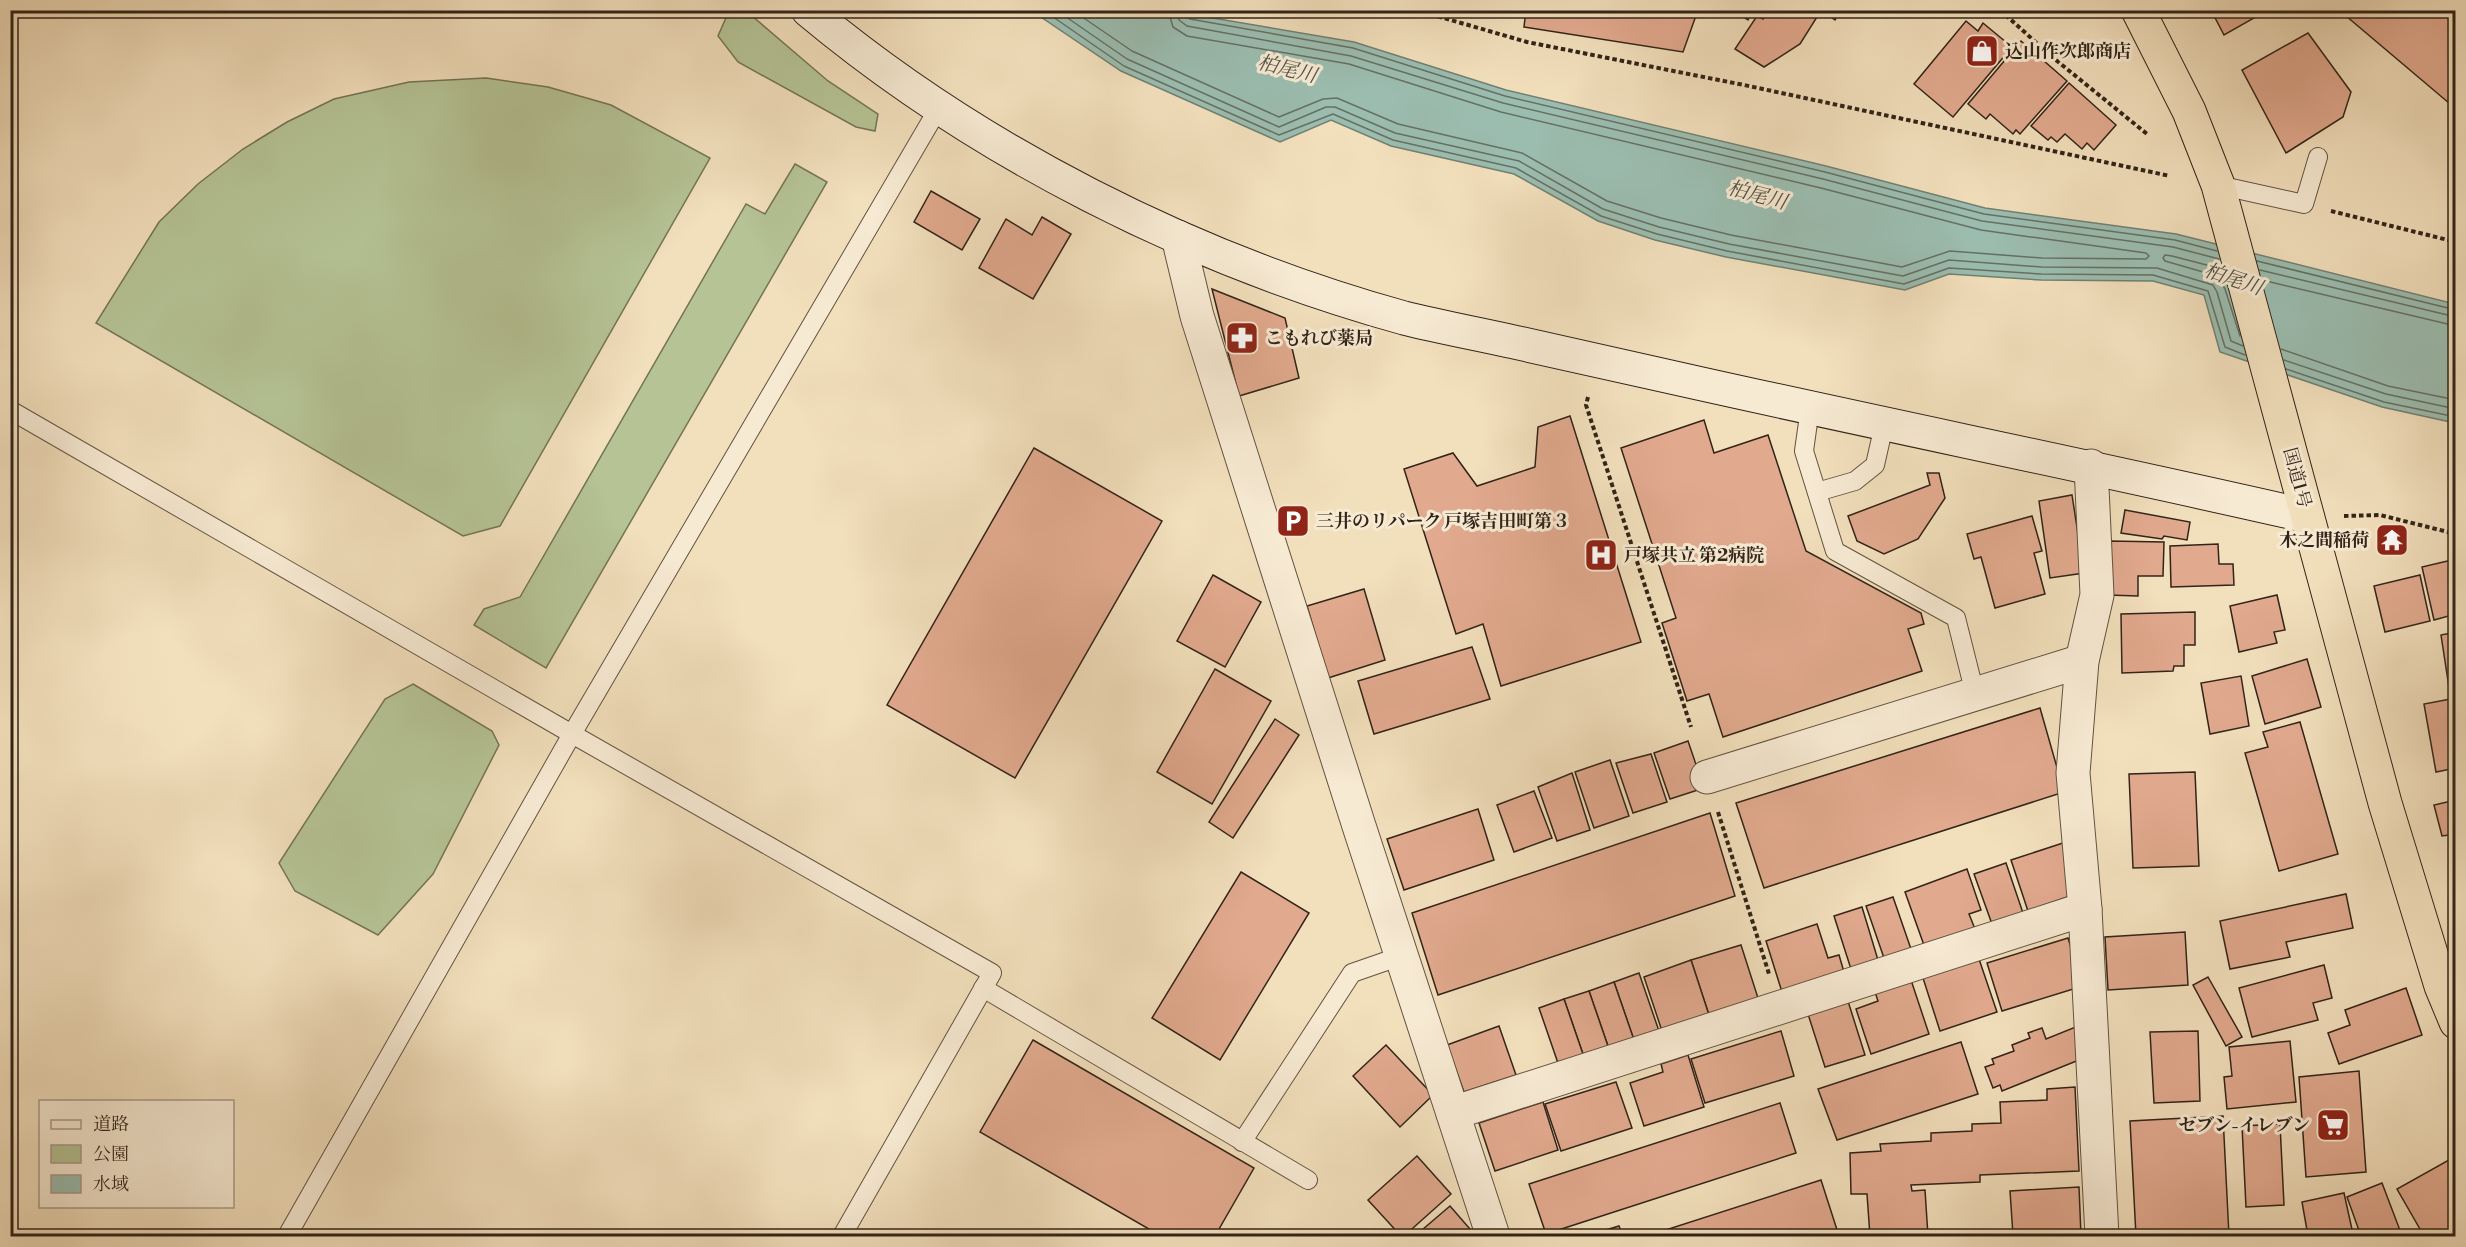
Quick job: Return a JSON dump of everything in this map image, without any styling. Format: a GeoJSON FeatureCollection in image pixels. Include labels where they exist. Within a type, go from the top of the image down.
{"type":"FeatureCollection","features":[{"type":"Feature","properties":{"kind":"highway","name":"国道1号"},"geometry":{"type":"LineString","coordinates":[[2138,10],[2189,111],[2218,185],[2385,803],[2441,986],[2456,1022]]}},
{"type":"Feature","properties":{"kind":"street"},"geometry":{"type":"LineString","coordinates":[[808,10],[938,109],[1068,184],[1178,237],[1282,279],[1405,318],[1884,425],[2091,466],[2307,516]]}},
{"type":"Feature","properties":{"kind":"street"},"geometry":{"type":"LineString","coordinates":[[1178,237],[1197,316],[1401,956],[1493,1236]]}},
{"type":"Feature","properties":{"kind":"street"},"geometry":{"type":"LineString","coordinates":[[2091,466],[2097,595],[2082,661],[2073,773],[2085,909],[2102,1236]]}},
{"type":"Feature","properties":{"kind":"street"},"geometry":{"type":"LineString","coordinates":[[1707,777],[2082,661]]}},
{"type":"Feature","properties":{"kind":"street"},"geometry":{"type":"LineString","coordinates":[[1453,1113],[2085,909]]}},
{"type":"Feature","properties":{"kind":"lane"},"geometry":{"type":"LineString","coordinates":[[287,1236],[572,735],[938,109]]}},
{"type":"Feature","properties":{"kind":"lane"},"geometry":{"type":"LineString","coordinates":[[2218,185],[2304,204],[2318,157]]}},
{"type":"Feature","properties":{"kind":"lane"},"geometry":{"type":"LineString","coordinates":[[1810,408],[1804,451],[1835,551],[1956,618],[1975,694]]}},
{"type":"Feature","properties":{"kind":"lane"},"geometry":{"type":"LineString","coordinates":[[10,410],[572,735],[992,973],[842,1236]]}},
{"type":"Feature","properties":{"kind":"lane"},"geometry":{"type":"LineString","coordinates":[[1817,492],[1855,481],[1875,465],[1884,425]]}},
{"type":"Feature","properties":{"kind":"lane"},"geometry":{"type":"LineString","coordinates":[[1242,1142],[1352,973],[1401,956]]}},
{"type":"Feature","properties":{"kind":"lane"},"geometry":{"type":"LineString","coordinates":[[983,988],[1308,1180]]}},
{"type":"Feature","properties":{"kind":"path"},"geometry":{"type":"LineString","coordinates":[[1416,10],[1527,42],[1744,84],[2170,176]]}},
{"type":"Feature","properties":{"kind":"path"},"geometry":{"type":"LineString","coordinates":[[2000,10],[2051,56],[2147,134]]}},
{"type":"Feature","properties":{"kind":"path"},"geometry":{"type":"LineString","coordinates":[[2304,204],[2456,242]]}},
{"type":"Feature","properties":{"kind":"path"},"geometry":{"type":"LineString","coordinates":[[1594,360],[1586,405],[1691,727]]}},
{"type":"Feature","properties":{"kind":"path"},"geometry":{"type":"LineString","coordinates":[[2307,516],[2380,515],[2456,534]]}},
{"type":"Feature","properties":{"kind":"path"},"geometry":{"type":"LineString","coordinates":[[1707,777],[1779,1006]]}},
{"type":"Feature","properties":{"kind":"green space"},"geometry":{"type":"Polygon","coordinates":[[[729,11],[751,15],[828,81],[878,114],[875,131],[856,127],[738,62],[718,36],[729,11]]]}},
{"type":"Feature","properties":{"kind":"green space"},"geometry":{"type":"Polygon","coordinates":[[[486,78],[548,87],[611,105],[710,158],[500,526],[463,536],[96,323],[159,222],[198,184],[243,149],[287,122],[334,99],[409,82],[486,78]]]}},
{"type":"Feature","properties":{"kind":"green space"},"geometry":{"type":"Polygon","coordinates":[[[795,164],[827,182],[546,668],[474,625],[484,609],[520,597],[746,204],[765,214],[795,164]]]}},
{"type":"Feature","properties":{"kind":"green space"},"geometry":{"type":"Polygon","coordinates":[[[413,684],[492,731],[499,745],[433,874],[378,935],[295,891],[279,863],[385,699],[413,684]]]}},
{"type":"Feature","properties":{"kind":"water","name":"柏尾川"},"geometry":{"type":"Polygon","coordinates":[[[1032,11],[1172,11],[1354,42],[1506,90],[1826,166],[1985,208],[2176,234],[2455,304],[2455,423],[2382,407],[2220,352],[2204,295],[2153,281],[2041,280],[1949,274],[1905,290],[1726,257],[1655,240],[1598,221],[1514,174],[1391,146],[1331,120],[1280,142],[1121,71],[1032,11]]]}},
{"type":"Feature","properties":{"kind":"building"},"geometry":{"type":"Polygon","coordinates":[[[1526,10],[1698,10],[1683,52],[1524,27],[1526,10]]]}},
{"type":"Feature","properties":{"kind":"building"},"geometry":{"type":"Polygon","coordinates":[[[1732,10],[1753,10],[1748,20],[1732,10]]]}},
{"type":"Feature","properties":{"kind":"building"},"geometry":{"type":"Polygon","coordinates":[[[1769,10],[1807,10],[1817,17],[1800,44],[1764,67],[1735,49],[1757,16],[1763,19],[1769,10]]]}},
{"type":"Feature","properties":{"kind":"building"},"geometry":{"type":"Polygon","coordinates":[[[1821,10],[1841,10],[1835,20],[1821,10]]]}},
{"type":"Feature","properties":{"kind":"building"},"geometry":{"type":"Polygon","coordinates":[[[2211,10],[2268,10],[2224,35],[2211,10]]]}},
{"type":"Feature","properties":{"kind":"building"},"geometry":{"type":"Polygon","coordinates":[[[2339,10],[2456,10],[2456,109],[2339,10]]]}},
{"type":"Feature","properties":{"kind":"building"},"geometry":{"type":"Polygon","coordinates":[[[1966,21],[1978,31],[1983,23],[2012,47],[1953,117],[1914,84],[1966,21]]]}},
{"type":"Feature","properties":{"kind":"building"},"geometry":{"type":"Polygon","coordinates":[[[2308,33],[2351,92],[2343,117],[2286,153],[2242,70],[2308,33]]]}},
{"type":"Feature","properties":{"kind":"building"},"geometry":{"type":"Polygon","coordinates":[[[2021,41],[2067,81],[2020,134],[2016,130],[2013,134],[1990,114],[1986,119],[1968,104],[2021,41]]]}},
{"type":"Feature","properties":{"kind":"building"},"geometry":{"type":"Polygon","coordinates":[[[2069,83],[2116,125],[2094,150],[2087,143],[2082,149],[2065,134],[2057,142],[2051,137],[2048,140],[2031,126],[2069,83]]]}},
{"type":"Feature","properties":{"kind":"building"},"geometry":{"type":"Polygon","coordinates":[[[931,191],[980,219],[962,250],[914,222],[931,191]]]}},
{"type":"Feature","properties":{"kind":"building"},"geometry":{"type":"Polygon","coordinates":[[[1042,217],[1071,234],[1033,299],[979,268],[1006,219],[1032,235],[1042,217]]]}},
{"type":"Feature","properties":{"kind":"building"},"geometry":{"type":"Polygon","coordinates":[[[1212,289],[1285,318],[1299,378],[1239,396],[1212,289]]]}},
{"type":"Feature","properties":{"kind":"building"},"geometry":{"type":"Polygon","coordinates":[[[1570,416],[1641,642],[1501,686],[1483,624],[1456,634],[1404,469],[1453,453],[1477,486],[1535,467],[1538,427],[1570,416]]]}},
{"type":"Feature","properties":{"kind":"building"},"geometry":{"type":"Polygon","coordinates":[[[1704,420],[1714,453],[1768,435],[1806,551],[1921,613],[1924,624],[1908,629],[1922,671],[1723,737],[1709,694],[1687,701],[1662,623],[1676,618],[1621,448],[1704,420]]]}},
{"type":"Feature","properties":{"kind":"building"},"geometry":{"type":"Polygon","coordinates":[[[1034,448],[1162,521],[1015,778],[887,705],[1034,448]]]}},
{"type":"Feature","properties":{"kind":"building"},"geometry":{"type":"Polygon","coordinates":[[[1927,473],[1939,473],[1945,498],[1918,539],[1884,554],[1857,541],[1848,516],[1930,485],[1927,473]]]}},
{"type":"Feature","properties":{"kind":"building"},"geometry":{"type":"Polygon","coordinates":[[[2072,495],[2084,573],[2050,578],[2039,501],[2072,495]]]}},
{"type":"Feature","properties":{"kind":"building"},"geometry":{"type":"Polygon","coordinates":[[[2125,510],[2190,522],[2187,540],[2121,533],[2125,510]]]}},
{"type":"Feature","properties":{"kind":"building"},"geometry":{"type":"Polygon","coordinates":[[[2032,516],[2042,551],[2034,553],[2045,594],[1995,608],[1981,557],[1974,559],[1967,534],[2032,516]]]}},
{"type":"Feature","properties":{"kind":"building"},"geometry":{"type":"Polygon","coordinates":[[[2398,534],[2401,543],[2389,546],[2387,537],[2398,534]]]}},
{"type":"Feature","properties":{"kind":"building"},"geometry":{"type":"Polygon","coordinates":[[[2109,541],[2164,542],[2163,576],[2138,576],[2138,596],[2107,595],[2109,541]]]}},
{"type":"Feature","properties":{"kind":"building"},"geometry":{"type":"Polygon","coordinates":[[[2218,544],[2219,564],[2233,564],[2234,585],[2171,587],[2170,546],[2218,544]]]}},
{"type":"Feature","properties":{"kind":"building"},"geometry":{"type":"Polygon","coordinates":[[[2456,559],[2456,614],[2434,620],[2422,567],[2456,559]]]}},
{"type":"Feature","properties":{"kind":"building"},"geometry":{"type":"Polygon","coordinates":[[[1213,575],[1261,602],[1225,667],[1177,641],[1213,575]]]}},
{"type":"Feature","properties":{"kind":"building"},"geometry":{"type":"Polygon","coordinates":[[[2420,575],[2430,621],[2385,632],[2374,586],[2420,575]]]}},
{"type":"Feature","properties":{"kind":"building"},"geometry":{"type":"Polygon","coordinates":[[[1364,589],[1385,660],[1328,678],[1307,606],[1364,589]]]}},
{"type":"Feature","properties":{"kind":"building"},"geometry":{"type":"Polygon","coordinates":[[[2277,595],[2285,630],[2274,632],[2277,643],[2239,652],[2230,606],[2277,595]]]}},
{"type":"Feature","properties":{"kind":"building"},"geometry":{"type":"Polygon","coordinates":[[[2195,612],[2195,645],[2184,645],[2184,666],[2174,666],[2173,671],[2122,673],[2121,614],[2195,612]]]}},
{"type":"Feature","properties":{"kind":"building"},"geometry":{"type":"Polygon","coordinates":[[[2456,632],[2456,693],[2450,694],[2441,635],[2456,632]]]}},
{"type":"Feature","properties":{"kind":"building"},"geometry":{"type":"Polygon","coordinates":[[[1472,647],[1490,699],[1374,734],[1358,681],[1472,647]]]}},
{"type":"Feature","properties":{"kind":"building"},"geometry":{"type":"Polygon","coordinates":[[[2307,659],[2321,707],[2265,724],[2252,676],[2307,659]]]}},
{"type":"Feature","properties":{"kind":"building"},"geometry":{"type":"Polygon","coordinates":[[[1215,669],[1271,701],[1212,804],[1157,772],[1215,669]]]}},
{"type":"Feature","properties":{"kind":"building"},"geometry":{"type":"Polygon","coordinates":[[[2241,676],[2249,726],[2210,734],[2201,683],[2241,676]]]}},
{"type":"Feature","properties":{"kind":"building"},"geometry":{"type":"Polygon","coordinates":[[[2456,698],[2456,768],[2436,772],[2424,704],[2456,698]]]}},
{"type":"Feature","properties":{"kind":"building"},"geometry":{"type":"Polygon","coordinates":[[[2040,708],[2064,792],[1764,888],[1736,803],[2040,708]]]}},
{"type":"Feature","properties":{"kind":"building"},"geometry":{"type":"Polygon","coordinates":[[[1275,719],[1299,735],[1233,838],[1209,822],[1275,719]]]}},
{"type":"Feature","properties":{"kind":"building"},"geometry":{"type":"Polygon","coordinates":[[[2300,722],[2338,854],[2279,871],[2245,753],[2268,747],[2263,732],[2300,722]]]}},
{"type":"Feature","properties":{"kind":"building"},"geometry":{"type":"Polygon","coordinates":[[[1688,741],[1704,788],[1670,799],[1654,753],[1688,741]]]}},
{"type":"Feature","properties":{"kind":"building"},"geometry":{"type":"Polygon","coordinates":[[[1651,754],[1667,802],[1633,813],[1616,763],[1651,754]]]}},
{"type":"Feature","properties":{"kind":"building"},"geometry":{"type":"Polygon","coordinates":[[[1610,760],[1629,816],[1594,828],[1575,772],[1610,760]]]}},
{"type":"Feature","properties":{"kind":"building"},"geometry":{"type":"Polygon","coordinates":[[[2195,772],[2199,866],[2133,868],[2129,774],[2195,772]]]}},
{"type":"Feature","properties":{"kind":"building"},"geometry":{"type":"Polygon","coordinates":[[[1572,773],[1590,830],[1557,841],[1538,787],[1572,773]]]}},
{"type":"Feature","properties":{"kind":"building"},"geometry":{"type":"Polygon","coordinates":[[[1534,791],[1552,838],[1514,852],[1497,805],[1534,791]]]}},
{"type":"Feature","properties":{"kind":"building"},"geometry":{"type":"Polygon","coordinates":[[[2456,800],[2456,834],[2442,836],[2434,805],[2456,800]]]}},
{"type":"Feature","properties":{"kind":"building"},"geometry":{"type":"Polygon","coordinates":[[[1478,809],[1494,860],[1404,890],[1387,839],[1478,809]]]}},
{"type":"Feature","properties":{"kind":"building"},"geometry":{"type":"Polygon","coordinates":[[[1710,813],[1735,896],[1438,995],[1412,913],[1710,813]]]}},
{"type":"Feature","properties":{"kind":"building"},"geometry":{"type":"Polygon","coordinates":[[[2066,842],[2073,895],[2028,911],[2011,860],[2066,842]]]}},
{"type":"Feature","properties":{"kind":"building"},"geometry":{"type":"Polygon","coordinates":[[[2006,863],[2023,913],[1992,924],[1974,874],[2006,863]]]}},
{"type":"Feature","properties":{"kind":"building"},"geometry":{"type":"Polygon","coordinates":[[[1967,869],[1981,910],[1969,914],[1975,929],[1925,948],[1905,892],[1967,869]]]}},
{"type":"Feature","properties":{"kind":"building"},"geometry":{"type":"Polygon","coordinates":[[[1241,872],[1309,913],[1220,1060],[1152,1018],[1241,872]]]}},
{"type":"Feature","properties":{"kind":"building"},"geometry":{"type":"Polygon","coordinates":[[[2346,894],[2353,928],[2286,942],[2290,957],[2230,969],[2220,921],[2346,894]]]}},
{"type":"Feature","properties":{"kind":"building"},"geometry":{"type":"Polygon","coordinates":[[[1893,897],[1911,949],[1884,958],[1866,906],[1893,897]]]}},
{"type":"Feature","properties":{"kind":"building"},"geometry":{"type":"Polygon","coordinates":[[[1862,907],[1878,960],[1851,969],[1834,916],[1862,907]]]}},
{"type":"Feature","properties":{"kind":"building"},"geometry":{"type":"Polygon","coordinates":[[[1817,924],[1828,958],[1839,955],[1844,972],[1782,992],[1766,941],[1817,924]]]}},
{"type":"Feature","properties":{"kind":"building"},"geometry":{"type":"Polygon","coordinates":[[[2185,932],[2188,985],[2108,990],[2105,937],[2185,932]]]}},
{"type":"Feature","properties":{"kind":"building"},"geometry":{"type":"Polygon","coordinates":[[[2068,938],[2083,986],[2002,1011],[1987,963],[2068,938]]]}},
{"type":"Feature","properties":{"kind":"building"},"geometry":{"type":"Polygon","coordinates":[[[1741,945],[1758,998],[1709,1015],[1691,960],[1741,945]]]}},
{"type":"Feature","properties":{"kind":"building"},"geometry":{"type":"Polygon","coordinates":[[[1979,959],[1997,1012],[1940,1031],[1923,978],[1979,959]]]}},
{"type":"Feature","properties":{"kind":"building"},"geometry":{"type":"Polygon","coordinates":[[[1691,960],[1709,1015],[1662,1031],[1644,977],[1691,960]]]}},
{"type":"Feature","properties":{"kind":"building"},"geometry":{"type":"Polygon","coordinates":[[[2324,965],[2332,998],[2313,1003],[2318,1020],[2252,1037],[2239,988],[2324,965]]]}},
{"type":"Feature","properties":{"kind":"building"},"geometry":{"type":"Polygon","coordinates":[[[1639,973],[1659,1031],[1634,1040],[1614,982],[1639,973]]]}},
{"type":"Feature","properties":{"kind":"building"},"geometry":{"type":"Polygon","coordinates":[[[1910,977],[1929,1034],[1871,1054],[1856,1009],[1878,1001],[1874,989],[1910,977]]]}},
{"type":"Feature","properties":{"kind":"building"},"geometry":{"type":"Polygon","coordinates":[[[2208,977],[2242,1037],[2226,1046],[2193,985],[2208,977]]]}},
{"type":"Feature","properties":{"kind":"building"},"geometry":{"type":"Polygon","coordinates":[[[1614,982],[1634,1040],[1609,1049],[1589,991],[1614,982]]]}},
{"type":"Feature","properties":{"kind":"building"},"geometry":{"type":"Polygon","coordinates":[[[2406,988],[2422,1035],[2339,1064],[2328,1033],[2350,1025],[2345,1010],[2406,988]]]}},
{"type":"Feature","properties":{"kind":"building"},"geometry":{"type":"Polygon","coordinates":[[[1589,991],[1609,1049],[1584,1057],[1564,999],[1589,991]]]}},
{"type":"Feature","properties":{"kind":"building"},"geometry":{"type":"Polygon","coordinates":[[[1847,998],[1865,1055],[1825,1067],[1807,1011],[1847,998]]]}},
{"type":"Feature","properties":{"kind":"building"},"geometry":{"type":"Polygon","coordinates":[[[1564,999],[1584,1057],[1559,1066],[1539,1008],[1564,999]]]}},
{"type":"Feature","properties":{"kind":"building"},"geometry":{"type":"Polygon","coordinates":[[[2083,1024],[2084,1058],[2002,1091],[2000,1085],[1993,1088],[1985,1067],[1994,1064],[1992,1059],[2014,1051],[2012,1045],[2030,1038],[2028,1033],[2042,1028],[2046,1039],[2083,1024]]]}},
{"type":"Feature","properties":{"kind":"building"},"geometry":{"type":"Polygon","coordinates":[[[1499,1026],[1516,1075],[1464,1092],[1447,1045],[1499,1026]]]}},
{"type":"Feature","properties":{"kind":"building"},"geometry":{"type":"Polygon","coordinates":[[[1781,1031],[1794,1076],[1705,1103],[1691,1059],[1781,1031]]]}},
{"type":"Feature","properties":{"kind":"building"},"geometry":{"type":"Polygon","coordinates":[[[2198,1031],[2200,1101],[2154,1103],[2150,1032],[2198,1031]]]}},
{"type":"Feature","properties":{"kind":"building"},"geometry":{"type":"Polygon","coordinates":[[[1033,1040],[1254,1168],[1215,1236],[1161,1236],[980,1132],[1033,1040]]]}},
{"type":"Feature","properties":{"kind":"building"},"geometry":{"type":"Polygon","coordinates":[[[2290,1041],[2296,1102],[2227,1109],[2224,1077],[2232,1076],[2229,1047],[2290,1041]]]}},
{"type":"Feature","properties":{"kind":"building"},"geometry":{"type":"Polygon","coordinates":[[[1961,1042],[1978,1094],[1837,1140],[1818,1089],[1961,1042]]]}},
{"type":"Feature","properties":{"kind":"building"},"geometry":{"type":"Polygon","coordinates":[[[1386,1045],[1433,1095],[1400,1127],[1353,1076],[1386,1045]]]}},
{"type":"Feature","properties":{"kind":"building"},"geometry":{"type":"Polygon","coordinates":[[[1688,1055],[1704,1107],[1644,1126],[1630,1083],[1663,1072],[1661,1064],[1688,1055]]]}},
{"type":"Feature","properties":{"kind":"building","name":"セブン-イレブン"},"geometry":{"type":"Polygon","coordinates":[[[2359,1071],[2366,1172],[2306,1177],[2299,1077],[2359,1071]]]}},
{"type":"Feature","properties":{"kind":"building"},"geometry":{"type":"Polygon","coordinates":[[[1616,1082],[1632,1128],[1561,1151],[1545,1104],[1616,1082]]]}},
{"type":"Feature","properties":{"kind":"building"},"geometry":{"type":"Polygon","coordinates":[[[2075,1087],[2079,1171],[1980,1175],[1980,1182],[1911,1185],[1912,1191],[1925,1190],[1928,1236],[1870,1236],[1867,1194],[1851,1194],[1850,1153],[1881,1151],[1880,1144],[1931,1141],[1931,1133],[1972,1131],[1972,1124],[2001,1123],[2000,1102],[2047,1100],[2047,1089],[2075,1087]]]}},
{"type":"Feature","properties":{"kind":"building"},"geometry":{"type":"Polygon","coordinates":[[[1543,1102],[1558,1150],[1495,1171],[1479,1123],[1543,1102]]]}},
{"type":"Feature","properties":{"kind":"building"},"geometry":{"type":"Polygon","coordinates":[[[1780,1103],[1796,1153],[1546,1234],[1529,1184],[1780,1103]]]}},
{"type":"Feature","properties":{"kind":"building"},"geometry":{"type":"Polygon","coordinates":[[[2223,1116],[2229,1236],[2136,1236],[2130,1121],[2223,1116]]]}},
{"type":"Feature","properties":{"kind":"building"},"geometry":{"type":"Polygon","coordinates":[[[2280,1124],[2284,1205],[2246,1207],[2242,1126],[2280,1124]]]}},
{"type":"Feature","properties":{"kind":"building"},"geometry":{"type":"Polygon","coordinates":[[[1417,1156],[1451,1194],[1404,1236],[1401,1236],[1368,1200],[1417,1156]]]}},
{"type":"Feature","properties":{"kind":"building"},"geometry":{"type":"Polygon","coordinates":[[[2456,1156],[2456,1232],[2449,1236],[2424,1236],[2397,1189],[2456,1156]]]}},
{"type":"Feature","properties":{"kind":"building"},"geometry":{"type":"Polygon","coordinates":[[[1821,1180],[1839,1236],[1653,1236],[1653,1234],[1821,1180]]]}},
{"type":"Feature","properties":{"kind":"building"},"geometry":{"type":"Polygon","coordinates":[[[2382,1183],[2401,1233],[2392,1236],[2361,1236],[2347,1197],[2382,1183]]]}},
{"type":"Feature","properties":{"kind":"building"},"geometry":{"type":"Polygon","coordinates":[[[2079,1187],[2081,1236],[2013,1235],[2010,1191],[2079,1187]]]}},
{"type":"Feature","properties":{"kind":"building"},"geometry":{"type":"Polygon","coordinates":[[[2344,1193],[2353,1234],[2308,1236],[2302,1202],[2344,1193]]]}},
{"type":"Feature","properties":{"kind":"building"},"geometry":{"type":"Polygon","coordinates":[[[1450,1206],[1476,1236],[1415,1236],[1450,1206]]]}},
{"type":"Feature","properties":{"kind":"building"},"geometry":{"type":"Polygon","coordinates":[[[1619,1226],[1623,1236],[1586,1236],[1619,1226]]]}},
{"type":"Feature","properties":{"kind":"place","name":"込山作次郎商店"},"geometry":{"type":"Point","coordinates":[1982,51]}},
{"type":"Feature","properties":{"kind":"place","name":"こもれび薬局"},"geometry":{"type":"Point","coordinates":[1242,338]}},
{"type":"Feature","properties":{"kind":"place","name":"三井のリパーク 戸塚吉田町第３"},"geometry":{"type":"Point","coordinates":[1293,521]}},
{"type":"Feature","properties":{"kind":"place","name":"木之間稲荷"},"geometry":{"type":"Point","coordinates":[2392,540]}},
{"type":"Feature","properties":{"kind":"place","name":"戸塚共立 第2病院"},"geometry":{"type":"Point","coordinates":[1601,555]}},
{"type":"Feature","properties":{"kind":"place","name":"セブン-イレブン"},"geometry":{"type":"Point","coordinates":[2333,1125]}}]}
